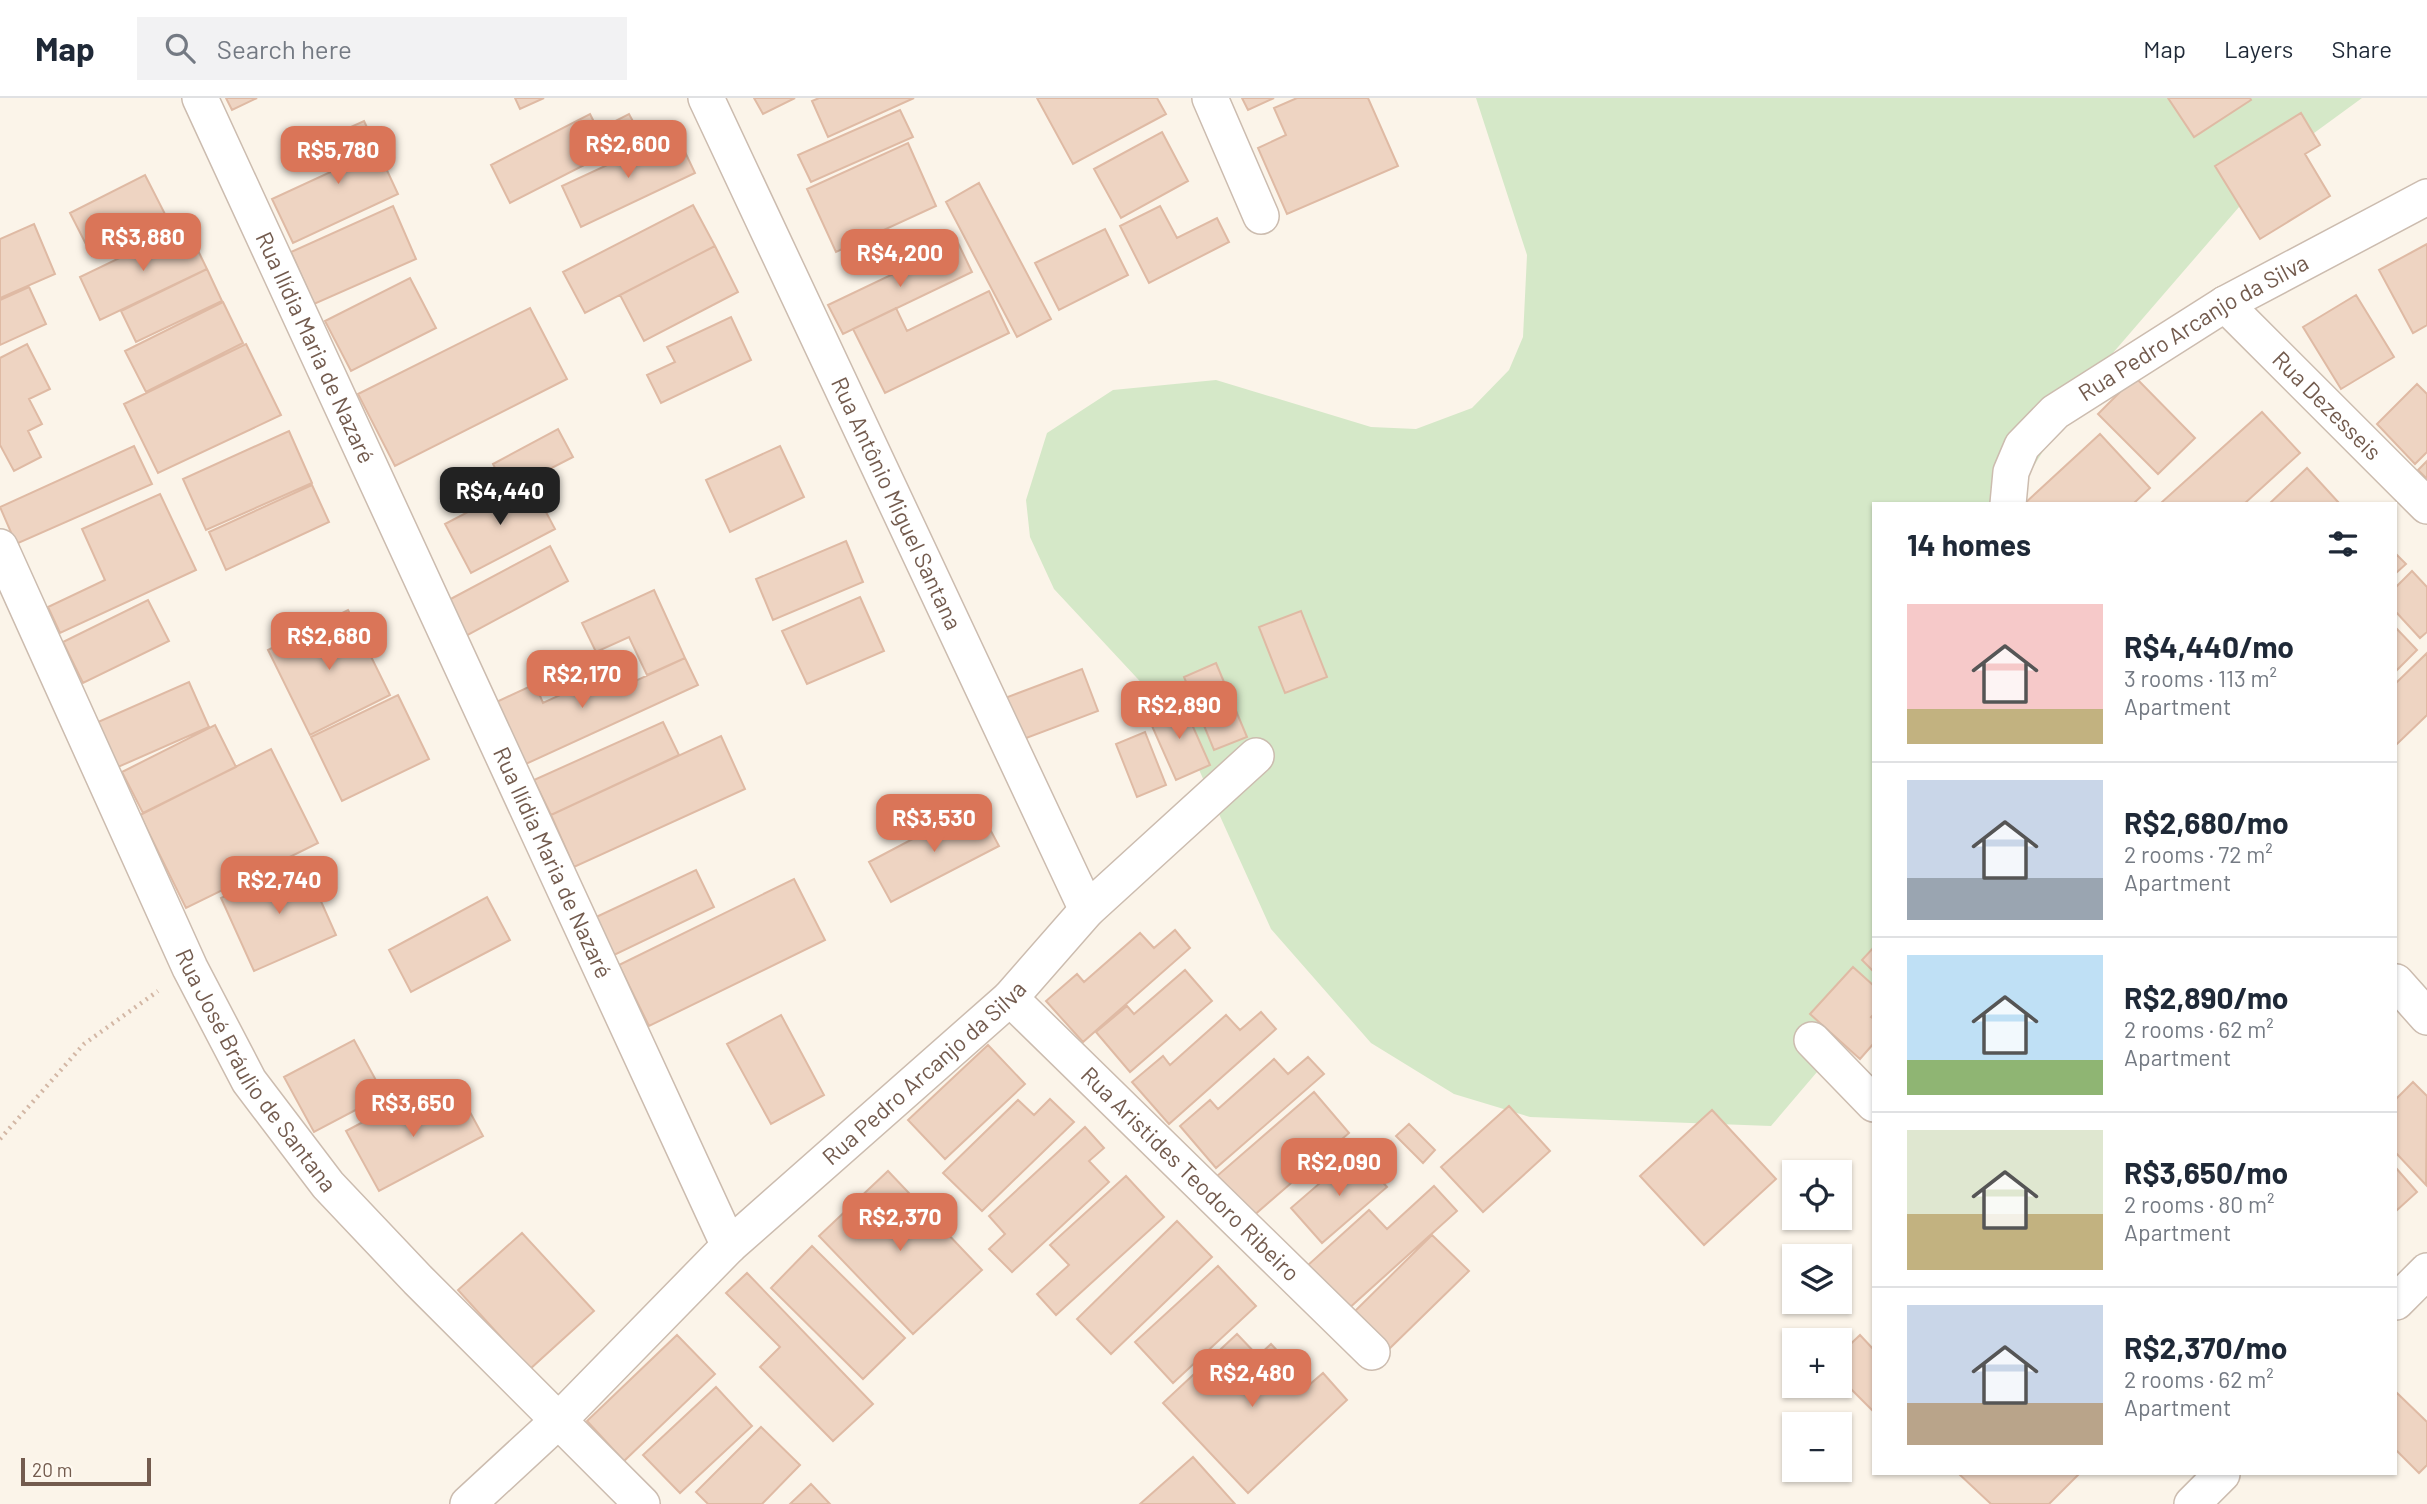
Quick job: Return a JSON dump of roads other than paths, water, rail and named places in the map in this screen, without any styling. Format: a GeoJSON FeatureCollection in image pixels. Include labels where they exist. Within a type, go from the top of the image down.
{"type":"FeatureCollection","features":[{"type":"Feature","properties":{"kind":"street","name":"Rua Ilídia Maria de Nazaré"},"geometry":{"type":"LineString","coordinates":[[200,98],[729,1247]]}},
{"type":"Feature","properties":{"kind":"street","name":"Rua Antônio Miguel Santana"},"geometry":{"type":"LineString","coordinates":[[706,98],[1087,910]]}},
{"type":"Feature","properties":{"kind":"street"},"geometry":{"type":"LineString","coordinates":[[1210,98],[1261,216]]}},
{"type":"Feature","properties":{"kind":"street","name":"Rua Pedro Arcanjo da Silva"},"geometry":{"type":"LineString","coordinates":[[2008,502],[2011,472],[2022,446],[2055,412],[2225,304],[2427,197]]}},
{"type":"Feature","properties":{"kind":"street","name":"Rua Dezesseis"},"geometry":{"type":"LineString","coordinates":[[2225,304],[2427,506]]}},
{"type":"Feature","properties":{"kind":"street","name":"Rua José Bráulio de Santana"},"geometry":{"type":"LineString","coordinates":[[0,547],[190,968],[249,1081],[328,1185],[418,1280],[642,1504]]}},
{"type":"Feature","properties":{"kind":"street","name":"Rua Pedro Arcanjo da Silva"},"geometry":{"type":"LineString","coordinates":[[468,1504],[558,1420],[729,1247],[1010,998],[1087,910],[1256,756]]}},
{"type":"Feature","properties":{"kind":"street"},"geometry":{"type":"LineString","coordinates":[[2397,983],[2427,1017]]}},
{"type":"Feature","properties":{"kind":"street","name":"Rua Aristides Teodoro Ribeiro"},"geometry":{"type":"LineString","coordinates":[[1010,998],[1372,1352]]}},
{"type":"Feature","properties":{"kind":"street"},"geometry":{"type":"LineString","coordinates":[[1812,1040],[1872,1102]]}},
{"type":"Feature","properties":{"kind":"street"},"geometry":{"type":"LineString","coordinates":[[2397,1301],[2427,1271]]}},
{"type":"Feature","properties":{"kind":"street"},"geometry":{"type":"LineString","coordinates":[[2192,1504],[2221,1475]]}}]}
